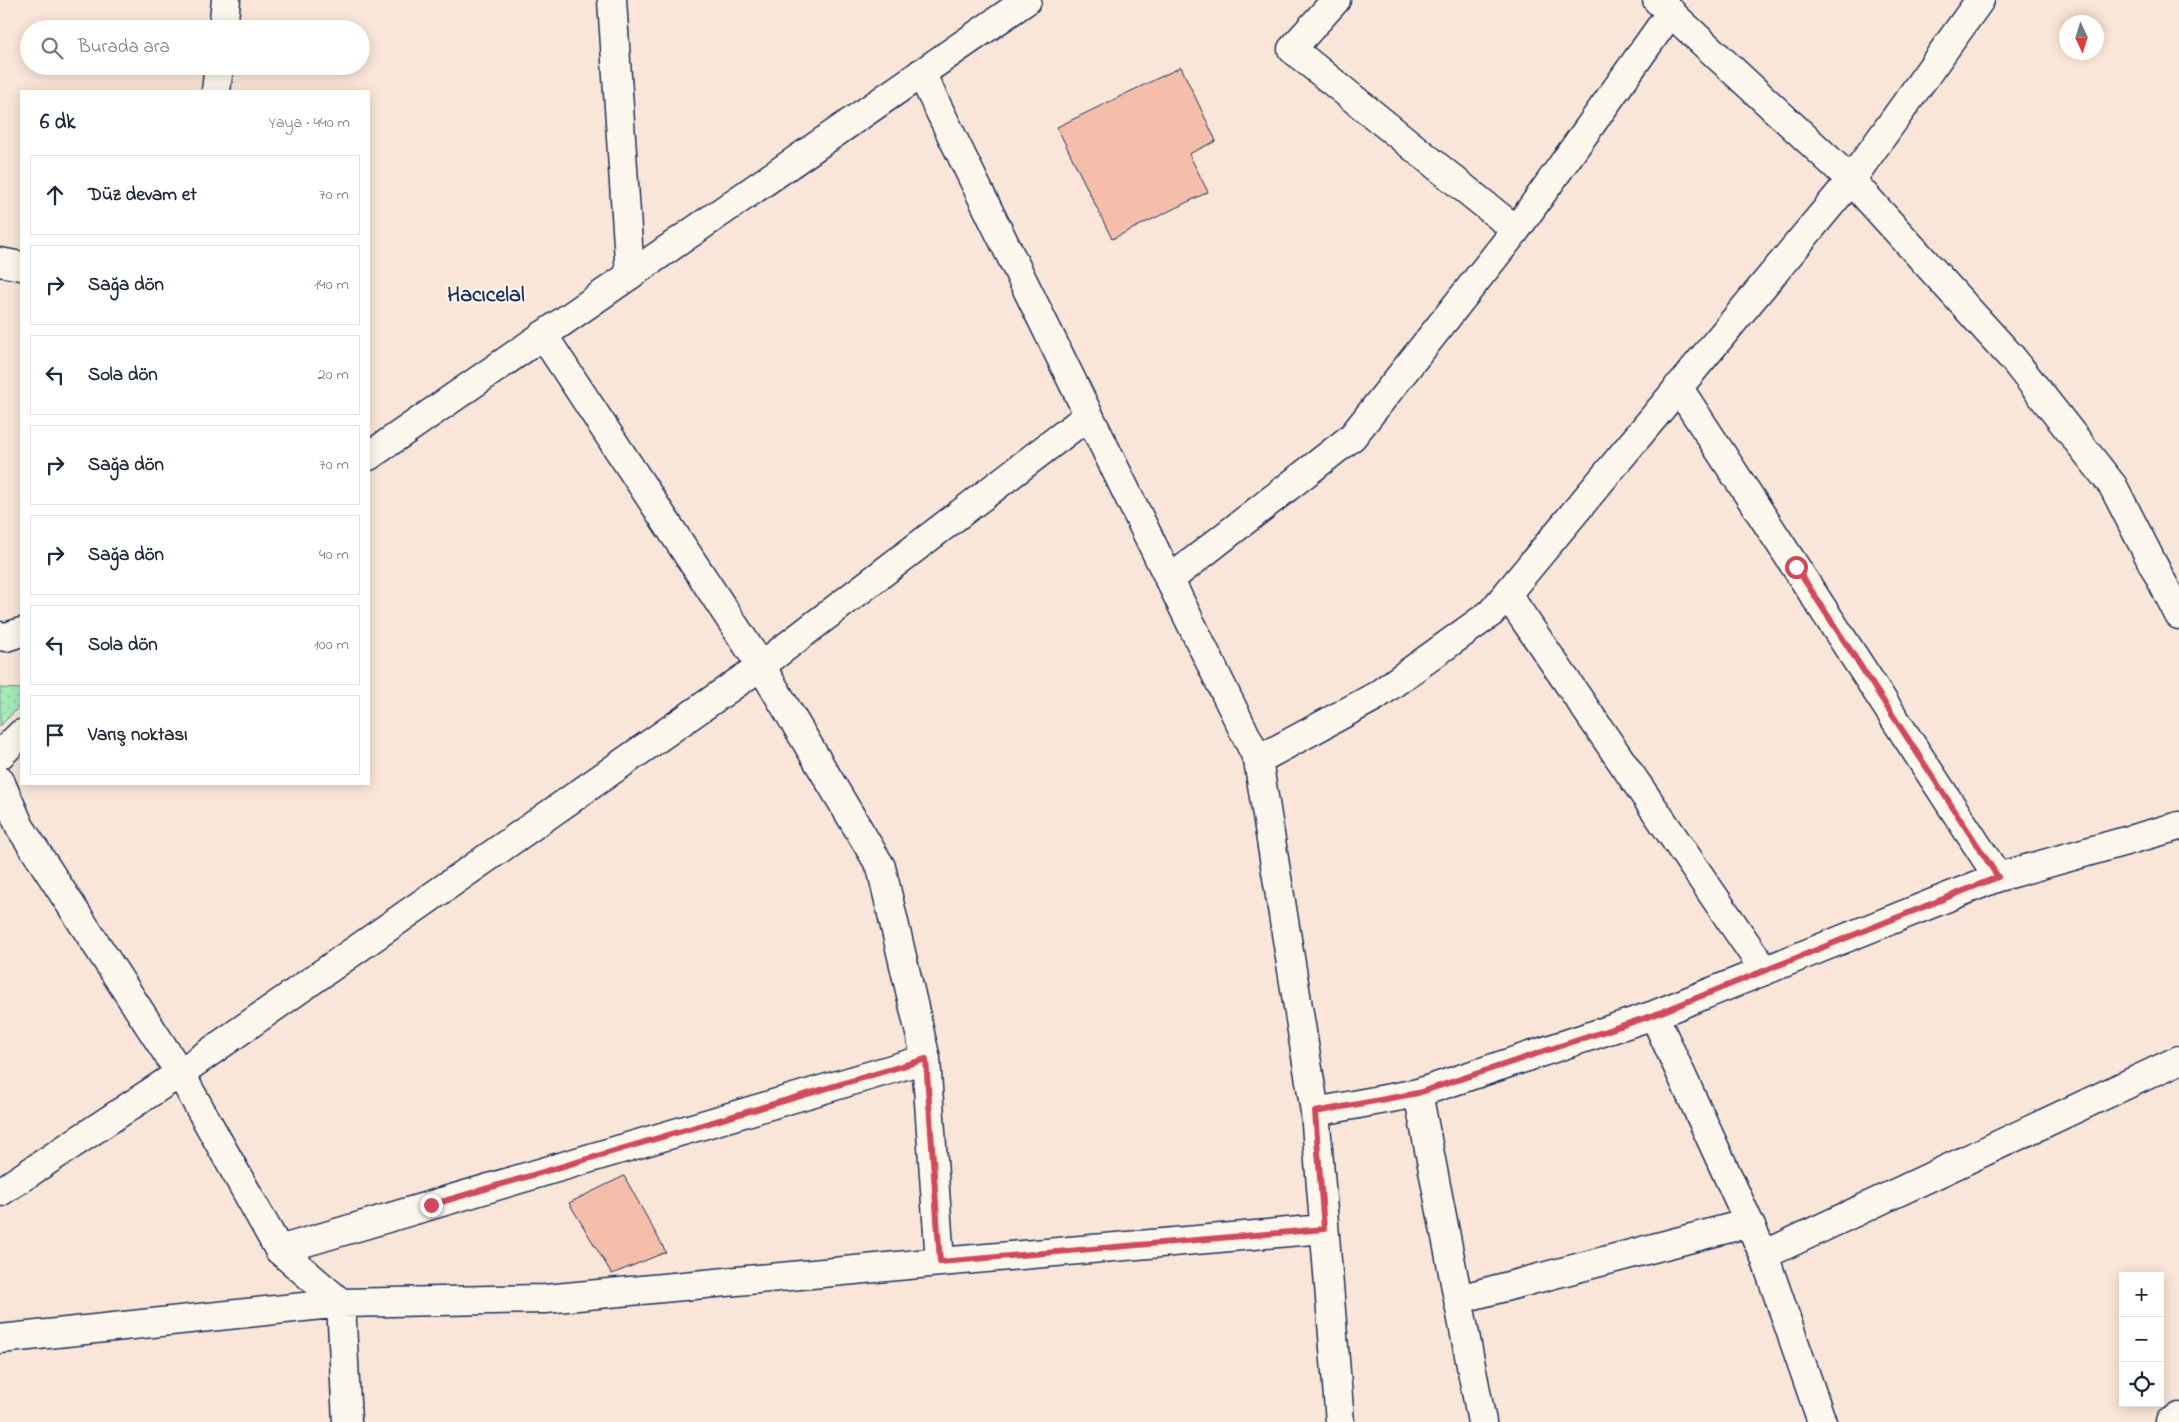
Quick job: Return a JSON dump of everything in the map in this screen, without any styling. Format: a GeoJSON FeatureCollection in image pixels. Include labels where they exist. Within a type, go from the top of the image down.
{"type":"FeatureCollection","features":[{"type":"Feature","properties":{"kind":"main road"},"geometry":{"type":"LineString","coordinates":[[224,20],[226,0]]}},
{"type":"Feature","properties":{"kind":"main road"},"geometry":{"type":"LineString","coordinates":[[612,0],[630,275]]}},
{"type":"Feature","properties":{"kind":"main road"},"geometry":{"type":"LineString","coordinates":[[370,455],[1027,0]]}},
{"type":"Feature","properties":{"kind":"main road"},"geometry":{"type":"LineString","coordinates":[[1336,0],[1292,49],[1516,230]]}},
{"type":"Feature","properties":{"kind":"main road"},"geometry":{"type":"LineString","coordinates":[[1258,760],[1376,696],[1491,613],[1851,180],[1980,0]]}},
{"type":"Feature","properties":{"kind":"main road"},"geometry":{"type":"LineString","coordinates":[[1169,580],[1352,437],[1516,230],[1664,6],[1851,180],[2013,359],[2113,486],[2179,615]]}},
{"type":"Feature","properties":{"kind":"main road"},"geometry":{"type":"LineString","coordinates":[[921,73],[1258,760],[1315,1112],[1340,1422]]}},
{"type":"Feature","properties":{"kind":"main road"},"geometry":{"type":"LineString","coordinates":[[216,90],[218,75]]}},
{"type":"Feature","properties":{"kind":"main road"},"geometry":{"type":"LineString","coordinates":[[0,262],[20,266]]}},
{"type":"Feature","properties":{"kind":"main road"},"geometry":{"type":"LineString","coordinates":[[543,335],[761,666],[881,867],[926,1059],[940,1262]]}},
{"type":"Feature","properties":{"kind":"main road"},"geometry":{"type":"LineString","coordinates":[[1678,387],[1998,877]]}},
{"type":"Feature","properties":{"kind":"main road"},"geometry":{"type":"LineString","coordinates":[[0,1192],[180,1073],[761,666],[1089,415]]}},
{"type":"Feature","properties":{"kind":"main road"},"geometry":{"type":"LineString","coordinates":[[1507,594],[1765,971]]}},
{"type":"Feature","properties":{"kind":"main road"},"geometry":{"type":"LineString","coordinates":[[0,636],[6,637],[20,632]]}},
{"type":"Feature","properties":{"kind":"main road"},"geometry":{"type":"LineString","coordinates":[[0,755],[20,735]]}},
{"type":"Feature","properties":{"kind":"main road"},"geometry":{"type":"LineString","coordinates":[[0,781],[20,828],[180,1073],[279,1250],[341,1304],[347,1422]]}},
{"type":"Feature","properties":{"kind":"main road"},"geometry":{"type":"LineString","coordinates":[[1315,1112],[1418,1093],[1654,1015],[1998,877],[2179,826]]}},
{"type":"Feature","properties":{"kind":"main road"},"geometry":{"type":"LineString","coordinates":[[1654,1015],[1764,1255],[1822,1422]]}},
{"type":"Feature","properties":{"kind":"main road"},"geometry":{"type":"LineString","coordinates":[[279,1250],[926,1059]]}},
{"type":"Feature","properties":{"kind":"main road"},"geometry":{"type":"LineString","coordinates":[[1764,1255],[2179,1060]]}},
{"type":"Feature","properties":{"kind":"main road"},"geometry":{"type":"LineString","coordinates":[[1418,1093],[1482,1422]]}},
{"type":"Feature","properties":{"kind":"main road"},"geometry":{"type":"LineString","coordinates":[[1458,1299],[1749,1223]]}},
{"type":"Feature","properties":{"kind":"main road"},"geometry":{"type":"LineString","coordinates":[[0,1339],[341,1304],[545,1299],[1324,1229]]}},
{"type":"Feature","properties":{"kind":"main road"},"geometry":{"type":"LineString","coordinates":[[2170,1422],[2179,1417]]}},
{"type":"Feature","properties":{"kind":"green space"},"geometry":{"type":"Polygon","coordinates":[[[0,688],[20,689],[20,706],[0,726],[0,688]]]}},
{"type":"Feature","properties":{"kind":"building"},"geometry":{"type":"Polygon","coordinates":[[[1181,67],[1216,141],[1189,154],[1208,192],[1112,239],[1057,127],[1181,67]]]}},
{"type":"Feature","properties":{"kind":"building"},"geometry":{"type":"Polygon","coordinates":[[[624,1176],[666,1252],[612,1274],[569,1203],[624,1176]]]}},
{"type":"Feature","properties":{"kind":"district","name":"Hacıcelal"},"geometry":{"type":"Point","coordinates":[486,296]}},
{"type":"Feature","properties":{"kind":"route"},"geometry":{"type":"LineString","coordinates":[[431,1205],[926,1059],[940,1262],[1324,1229],[1315,1112],[1418,1093],[1654,1015],[1998,877],[1796,567]]}}]}
